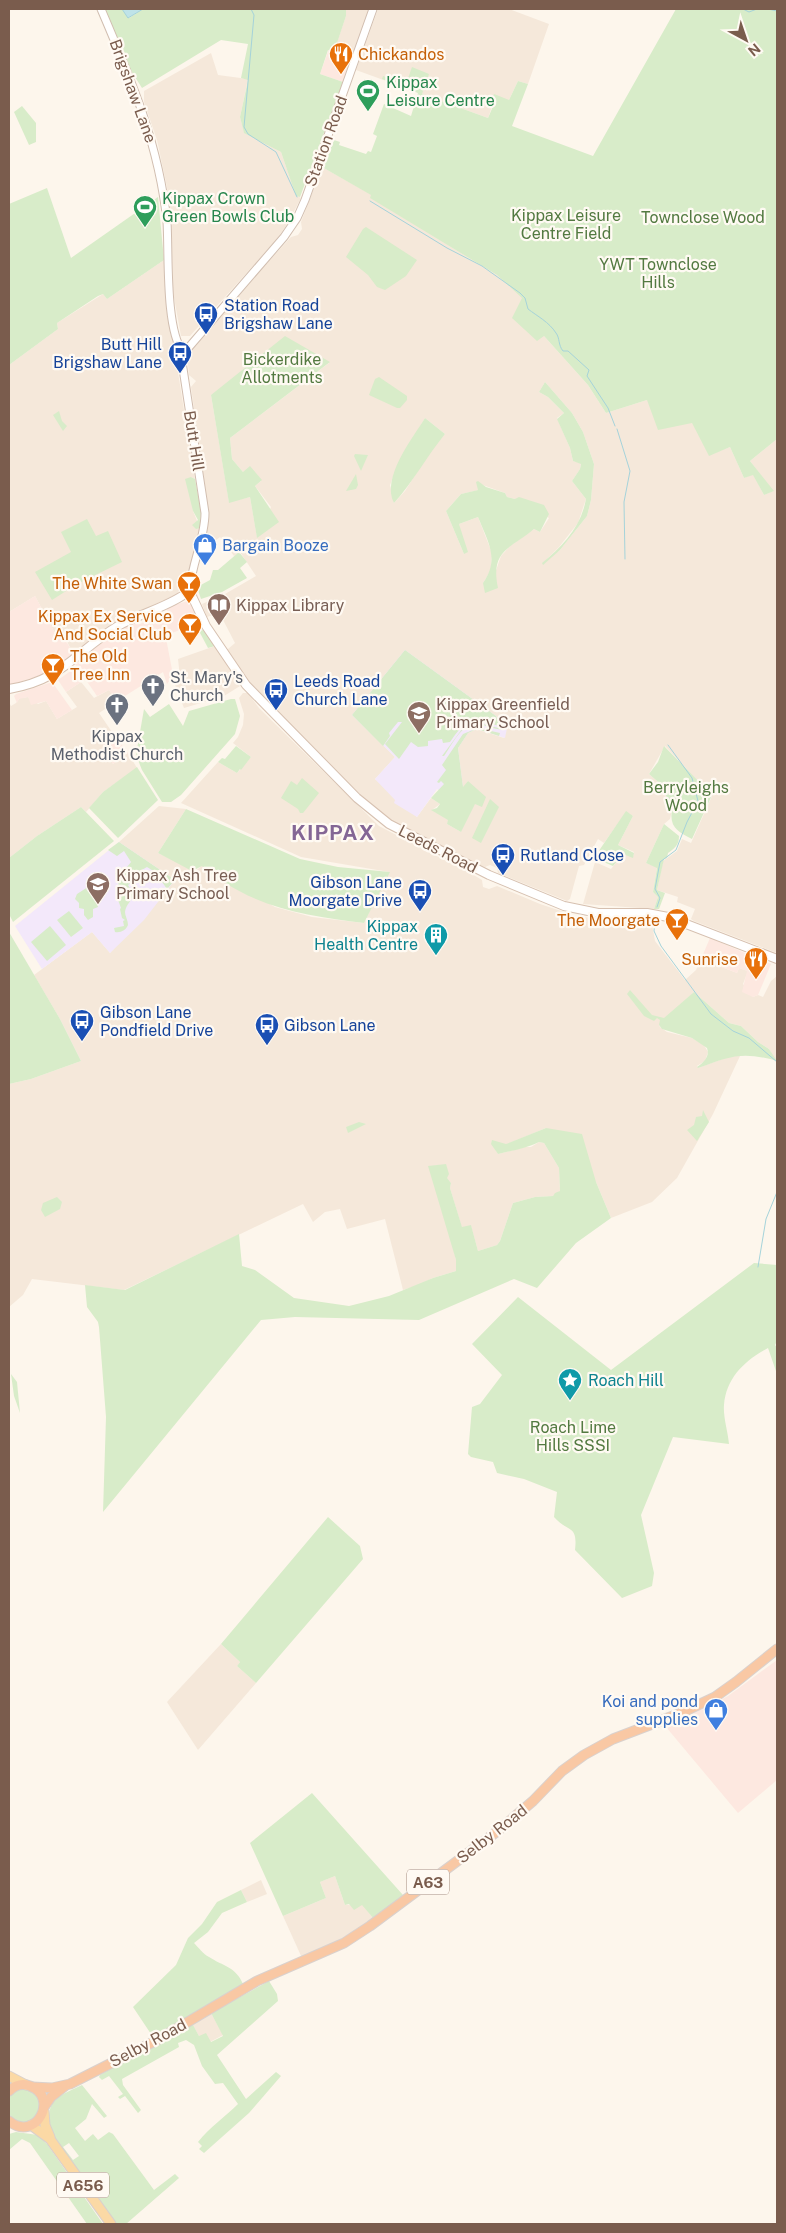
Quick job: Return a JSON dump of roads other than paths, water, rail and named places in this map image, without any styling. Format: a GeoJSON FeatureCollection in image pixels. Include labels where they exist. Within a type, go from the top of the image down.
{"type":"FeatureCollection","features":[{"type":"Feature","properties":{"kind":"highway","name":"Selby Road"},"geometry":{"type":"LineString","coordinates":[[31,2125],[41,2117],[51,2098],[70,2084],[159,2039],[257,1981],[285,1967],[329,1950],[358,1934],[499,1830],[534,1801],[562,1771],[584,1755],[613,1739],[681,1713],[715,1696],[736,1682],[777,1649]]}},
{"type":"Feature","properties":{"kind":"highway","name":"Selby Road"},"geometry":{"type":"LineString","coordinates":[[9,2091],[18,2085],[52,2088],[70,2084]]}},
{"type":"Feature","properties":{"kind":"highway"},"geometry":{"type":"LineString","coordinates":[[29,2086],[42,2095],[44,2109]]}},
{"type":"Feature","properties":{"kind":"highway"},"geometry":{"type":"LineString","coordinates":[[11,2124],[31,2125]]}},
{"type":"Feature","properties":{"kind":"main road"},"geometry":{"type":"LineString","coordinates":[[9,689],[34,684],[53,675],[117,627],[188,592]]}},
{"type":"Feature","properties":{"kind":"main road","name":"Leeds Road"},"geometry":{"type":"LineString","coordinates":[[188,592],[206,626],[246,685],[356,798],[389,824],[489,876],[564,906],[598,913],[647,913],[668,916],[777,959]]}},
{"type":"Feature","properties":{"kind":"main road"},"geometry":{"type":"LineString","coordinates":[[9,2076],[29,2086]]}},
{"type":"Feature","properties":{"kind":"main road","name":"A656"},"geometry":{"type":"LineString","coordinates":[[44,2109],[45,2125],[54,2145]]}},
{"type":"Feature","properties":{"kind":"main road","name":"A656"},"geometry":{"type":"LineString","coordinates":[[31,2125],[44,2133],[54,2145],[111,2224]]}},
{"type":"Feature","properties":{"kind":"street","name":"Brigshaw Lane"},"geometry":{"type":"LineString","coordinates":[[101,9],[140,101],[161,176],[167,225],[171,307],[178,342],[183,353]]}},
{"type":"Feature","properties":{"kind":"street","name":"Station Road"},"geometry":{"type":"LineString","coordinates":[[183,353],[284,237],[297,218],[319,162],[373,9]]}},
{"type":"Feature","properties":{"kind":"street","name":"Butt Hill"},"geometry":{"type":"LineString","coordinates":[[183,353],[182,362],[205,512],[204,529],[188,592]]}},
{"type":"Feature","properties":{"kind":"water"},"geometry":{"type":"Polygon","coordinates":[[[122,9],[143,9],[128,18],[122,9]]]}},
{"type":"Feature","properties":{"kind":"waterway"},"geometry":{"type":"LineString","coordinates":[[251,9],[254,15],[244,127],[248,134],[276,152],[297,197]]}},
{"type":"Feature","properties":{"kind":"waterway"},"geometry":{"type":"LineString","coordinates":[[743,9],[749,12],[757,9]]}},
{"type":"Feature","properties":{"kind":"waterway"},"geometry":{"type":"LineString","coordinates":[[768,9],[777,11]]}},
{"type":"Feature","properties":{"kind":"waterway"},"geometry":{"type":"LineString","coordinates":[[370,201],[447,248],[482,266],[520,293],[525,298],[528,309],[553,329],[563,351],[568,351],[589,370],[587,376],[608,408],[615,426]]}},
{"type":"Feature","properties":{"kind":"waterway"},"geometry":{"type":"LineString","coordinates":[[617,429],[630,471],[624,502],[625,559]]}},
{"type":"Feature","properties":{"kind":"waterway"},"geometry":{"type":"LineString","coordinates":[[657,907],[660,898],[655,889],[660,862],[676,850],[698,801],[692,778],[668,745]]}},
{"type":"Feature","properties":{"kind":"waterway"},"geometry":{"type":"LineString","coordinates":[[655,921],[654,931],[661,946],[711,1014],[733,1031],[749,1038],[777,1062]]}},
{"type":"Feature","properties":{"kind":"waterway"},"geometry":{"type":"LineString","coordinates":[[758,1267],[766,1219],[777,1192]]}},
{"type":"Feature","properties":{"kind":"place","name":"Chickandos"},"geometry":{"type":"Point","coordinates":[341,75]}},
{"type":"Feature","properties":{"kind":"place","name":"Kippax Leisure Centre"},"geometry":{"type":"Point","coordinates":[368,112]}},
{"type":"Feature","properties":{"kind":"place","name":"Kippax Crown Green Bowls Club"},"geometry":{"type":"Point","coordinates":[145,228]}},
{"type":"Feature","properties":{"kind":"place","name":"Station Road Brigshaw Lane"},"geometry":{"type":"Point","coordinates":[206,335]}},
{"type":"Feature","properties":{"kind":"place","name":"Butt Hill Brigshaw Lane"},"geometry":{"type":"Point","coordinates":[180,374]}},
{"type":"Feature","properties":{"kind":"place","name":"Bargain Booze"},"geometry":{"type":"Point","coordinates":[205,566]}},
{"type":"Feature","properties":{"kind":"place","name":"The White Swan"},"geometry":{"type":"Point","coordinates":[189,604]}},
{"type":"Feature","properties":{"kind":"place","name":"Kippax Library"},"geometry":{"type":"Point","coordinates":[219,626]}},
{"type":"Feature","properties":{"kind":"place","name":"Kippax Ex Service And Social Club"},"geometry":{"type":"Point","coordinates":[190,646]}},
{"type":"Feature","properties":{"kind":"place","name":"The Old Tree Inn"},"geometry":{"type":"Point","coordinates":[53,686]}},
{"type":"Feature","properties":{"kind":"place","name":"St. Mary's Church"},"geometry":{"type":"Point","coordinates":[153,707]}},
{"type":"Feature","properties":{"kind":"place","name":"Leeds Road Church Lane"},"geometry":{"type":"Point","coordinates":[276,711]}},
{"type":"Feature","properties":{"kind":"place","name":"Kippax Methodist Church"},"geometry":{"type":"Point","coordinates":[117,726]}},
{"type":"Feature","properties":{"kind":"place","name":"Kippax Greenfield Primary School"},"geometry":{"type":"Point","coordinates":[419,734]}},
{"type":"Feature","properties":{"kind":"place","name":"Rutland Close"},"geometry":{"type":"Point","coordinates":[503,876]}},
{"type":"Feature","properties":{"kind":"place","name":"Kippax Ash Tree Primary School"},"geometry":{"type":"Point","coordinates":[98,905]}},
{"type":"Feature","properties":{"kind":"place","name":"Gibson Lane Moorgate Drive"},"geometry":{"type":"Point","coordinates":[420,912]}},
{"type":"Feature","properties":{"kind":"place","name":"The Moorgate"},"geometry":{"type":"Point","coordinates":[677,941]}},
{"type":"Feature","properties":{"kind":"place","name":"Kippax Health Centre"},"geometry":{"type":"Point","coordinates":[436,956]}},
{"type":"Feature","properties":{"kind":"place","name":"Sunrise"},"geometry":{"type":"Point","coordinates":[756,980]}},
{"type":"Feature","properties":{"kind":"place","name":"Gibson Lane Pondfield Drive"},"geometry":{"type":"Point","coordinates":[82,1042]}},
{"type":"Feature","properties":{"kind":"place","name":"Gibson Lane"},"geometry":{"type":"Point","coordinates":[267,1046]}},
{"type":"Feature","properties":{"kind":"place","name":"Roach Hill"},"geometry":{"type":"Point","coordinates":[570,1401]}},
{"type":"Feature","properties":{"kind":"place","name":"Koi and pond supplies"},"geometry":{"type":"Point","coordinates":[716,1731]}},
{"type":"Feature","properties":{"kind":"district","name":"KIPPAX"},"geometry":{"type":"Point","coordinates":[333,832]}},
{"type":"Feature","properties":{"kind":"park label","name":"Townclose Wood"},"geometry":{"type":"Point","coordinates":[703,217]}},
{"type":"Feature","properties":{"kind":"park label","name":"Kippax Leisure Centre Field"},"geometry":{"type":"Point","coordinates":[566,224]}},
{"type":"Feature","properties":{"kind":"park label","name":"YWT Townclose Hills"},"geometry":{"type":"Point","coordinates":[658,273]}},
{"type":"Feature","properties":{"kind":"park label","name":"Bickerdike Allotments"},"geometry":{"type":"Point","coordinates":[282,368]}},
{"type":"Feature","properties":{"kind":"park label","name":"Berryleighs Wood"},"geometry":{"type":"Point","coordinates":[686,796]}},
{"type":"Feature","properties":{"kind":"park label","name":"Roach Lime Hills SSSI"},"geometry":{"type":"Point","coordinates":[573,1436]}}]}
